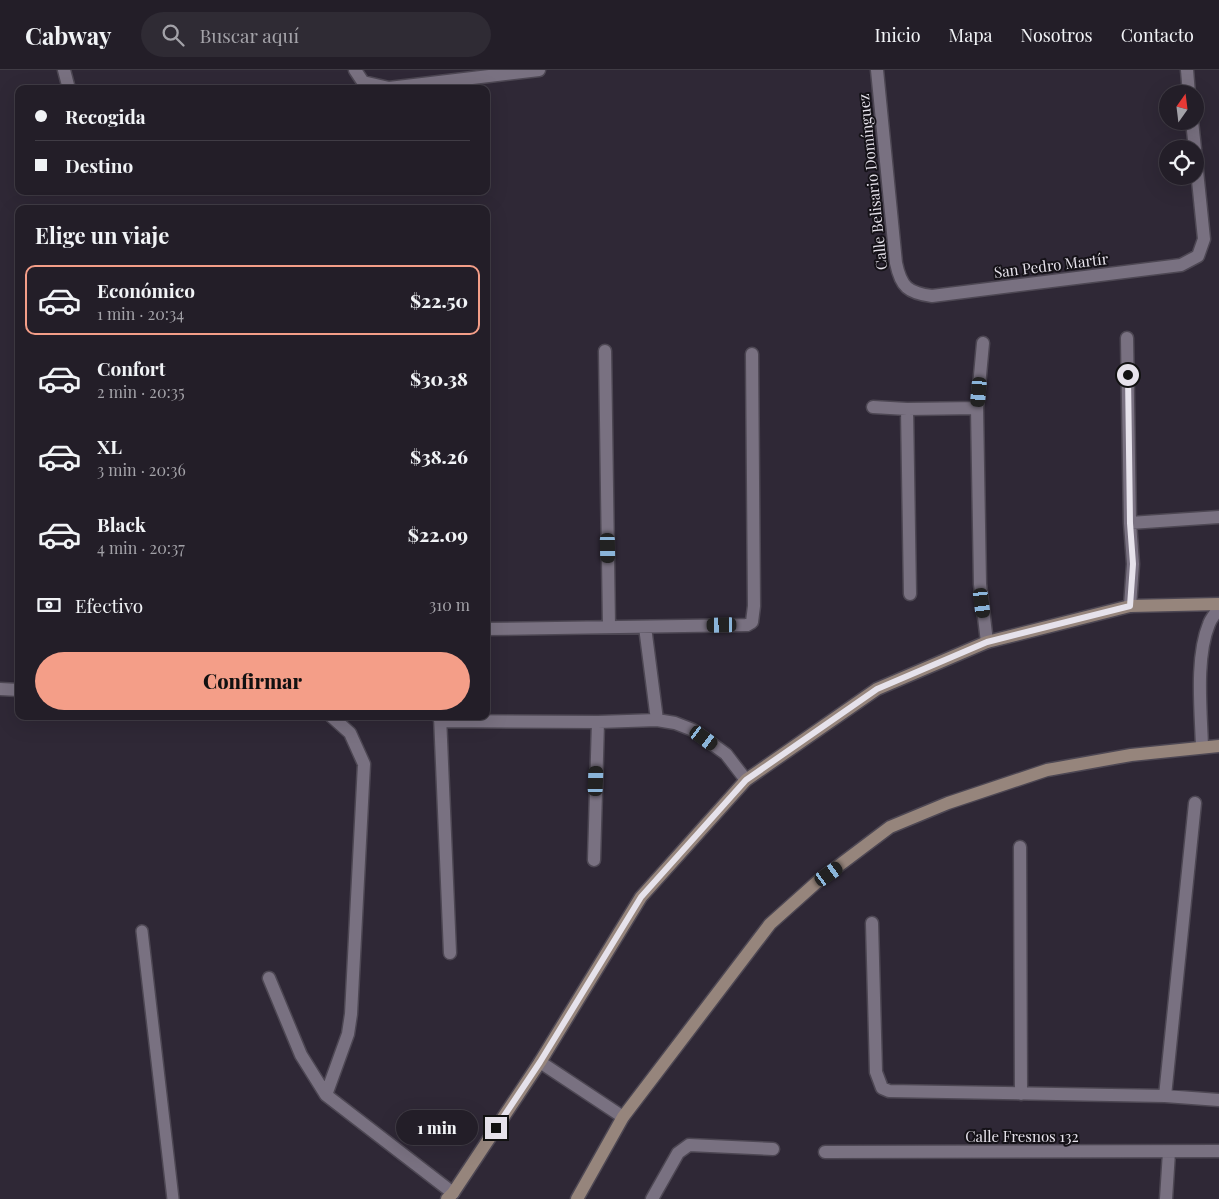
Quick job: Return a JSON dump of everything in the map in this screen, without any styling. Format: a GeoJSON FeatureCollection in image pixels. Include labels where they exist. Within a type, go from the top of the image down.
{"type":"FeatureCollection","features":[{"type":"Feature","properties":{"kind":"main road"},"geometry":{"type":"LineString","coordinates":[[450,1196],[540,1062],[641,897],[746,780],[877,689],[987,642],[1130,606],[1219,606]]}},
{"type":"Feature","properties":{"kind":"main road"},"geometry":{"type":"LineString","coordinates":[[577,1199],[622,1117],[770,924],[817,882],[890,827],[948,803],[1047,770],[1131,756],[1219,746]]}},
{"type":"Feature","properties":{"kind":"street"},"geometry":{"type":"LineString","coordinates":[[64,70],[68,85]]}},
{"type":"Feature","properties":{"kind":"street"},"geometry":{"type":"LineString","coordinates":[[355,70],[363,82],[376,85]]}},
{"type":"Feature","properties":{"kind":"street"},"geometry":{"type":"LineString","coordinates":[[414,85],[539,70]]}},
{"type":"Feature","properties":{"kind":"street","name":"Calle Belisario Domínguez"},"geometry":{"type":"LineString","coordinates":[[877,70],[896,263],[899,276],[906,289]]}},
{"type":"Feature","properties":{"kind":"street"},"geometry":{"type":"LineString","coordinates":[[1187,70],[1188,85]]}},
{"type":"Feature","properties":{"kind":"street","name":"San Pedro Martír"},"geometry":{"type":"LineString","coordinates":[[906,289],[932,296],[1181,265],[1198,256],[1204,239],[1199,185]]}},
{"type":"Feature","properties":{"kind":"street"},"geometry":{"type":"LineString","coordinates":[[1128,338],[1130,523],[1133,564],[1130,606]]}},
{"type":"Feature","properties":{"kind":"street"},"geometry":{"type":"LineString","coordinates":[[983,343],[977,408],[980,584],[987,642]]}},
{"type":"Feature","properties":{"kind":"street"},"geometry":{"type":"LineString","coordinates":[[605,351],[609,626]]}},
{"type":"Feature","properties":{"kind":"street"},"geometry":{"type":"LineString","coordinates":[[490,629],[747,625],[752,622],[754,606],[752,354]]}},
{"type":"Feature","properties":{"kind":"street"},"geometry":{"type":"LineString","coordinates":[[873,407],[907,409],[977,408]]}},
{"type":"Feature","properties":{"kind":"street"},"geometry":{"type":"LineString","coordinates":[[907,409],[910,594]]}},
{"type":"Feature","properties":{"kind":"street"},"geometry":{"type":"LineString","coordinates":[[1130,523],[1219,517]]}},
{"type":"Feature","properties":{"kind":"street"},"geometry":{"type":"LineString","coordinates":[[1202,747],[1200,691],[1202,651],[1209,623],[1219,606]]}},
{"type":"Feature","properties":{"kind":"street"},"geometry":{"type":"LineString","coordinates":[[645,627],[657,720]]}},
{"type":"Feature","properties":{"kind":"street"},"geometry":{"type":"LineString","coordinates":[[0,689],[15,690]]}},
{"type":"Feature","properties":{"kind":"street"},"geometry":{"type":"LineString","coordinates":[[326,1095],[348,1034],[351,1014],[364,764],[350,733],[336,720]]}},
{"type":"Feature","properties":{"kind":"street"},"geometry":{"type":"LineString","coordinates":[[440,720],[450,953]]}},
{"type":"Feature","properties":{"kind":"street"},"geometry":{"type":"LineString","coordinates":[[490,720],[598,722],[657,720],[675,723],[693,730],[726,754],[746,780]]}},
{"type":"Feature","properties":{"kind":"street"},"geometry":{"type":"LineString","coordinates":[[594,860],[598,722]]}},
{"type":"Feature","properties":{"kind":"street"},"geometry":{"type":"LineString","coordinates":[[1165,1096],[1195,803]]}},
{"type":"Feature","properties":{"kind":"street"},"geometry":{"type":"LineString","coordinates":[[1020,847],[1021,1094]]}},
{"type":"Feature","properties":{"kind":"street"},"geometry":{"type":"LineString","coordinates":[[872,923],[876,1072],[882,1088],[898,1093],[1165,1096],[1219,1100]]}},
{"type":"Feature","properties":{"kind":"street"},"geometry":{"type":"LineString","coordinates":[[269,978],[301,1055],[326,1095],[450,1196]]}},
{"type":"Feature","properties":{"kind":"street"},"geometry":{"type":"LineString","coordinates":[[540,1062],[622,1117]]}},
{"type":"Feature","properties":{"kind":"street"},"geometry":{"type":"LineString","coordinates":[[652,1199],[678,1153],[689,1145],[773,1149]]}},
{"type":"Feature","properties":{"kind":"street","name":"Calle Fresnos 132"},"geometry":{"type":"LineString","coordinates":[[824,1152],[1219,1151]]}},
{"type":"Feature","properties":{"kind":"street"},"geometry":{"type":"LineString","coordinates":[[1166,1199],[1169,1152]]}},
{"type":"Feature","properties":{"kind":"lane"},"geometry":{"type":"LineString","coordinates":[[142,932],[174,1199]]}},
{"type":"Feature","properties":{"kind":"route"},"geometry":{"type":"LineString","coordinates":[[496,1128],[540,1062],[641,897],[746,780],[877,689],[987,642],[1130,606],[1133,564],[1130,523],[1128,375]]}}]}
